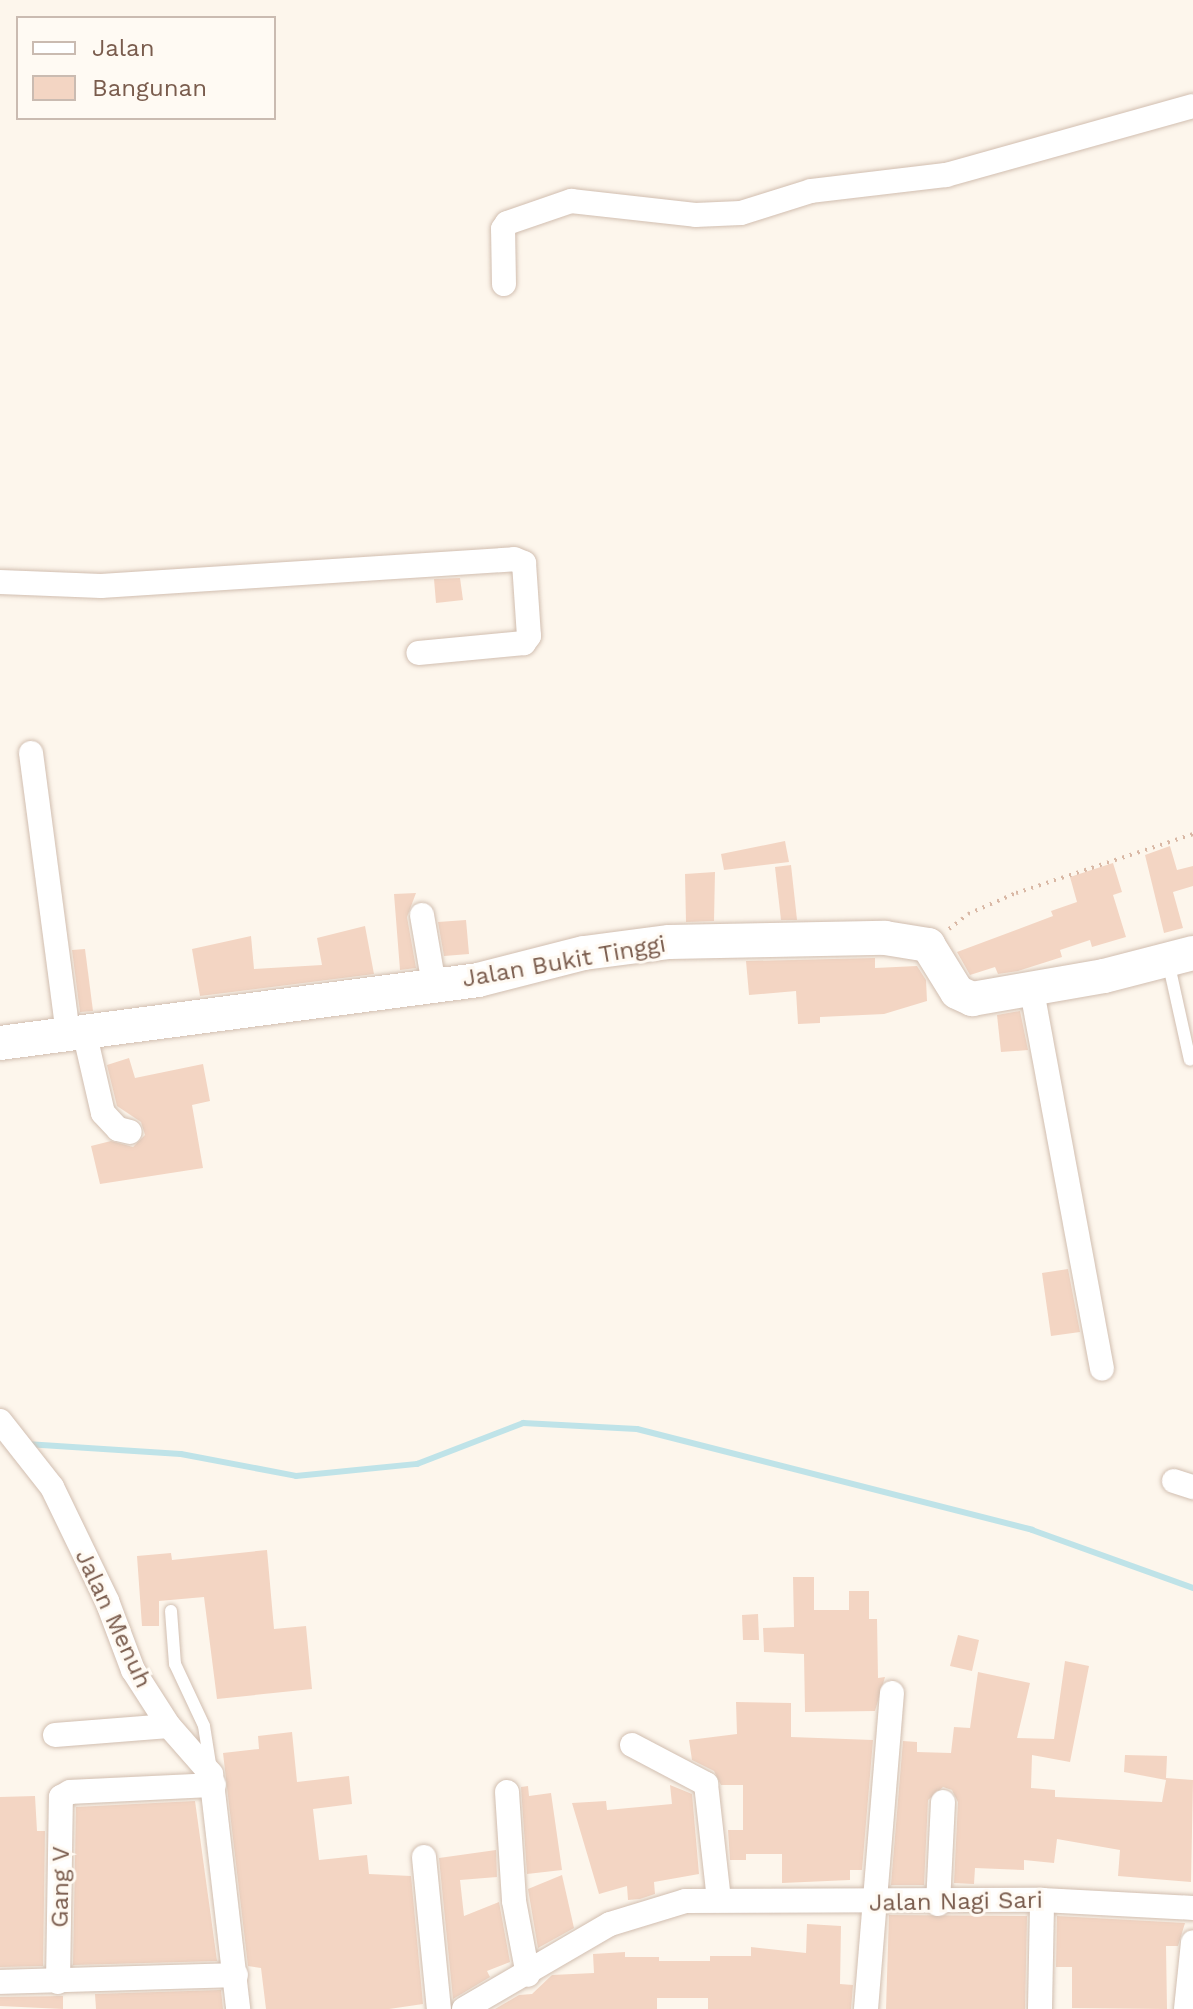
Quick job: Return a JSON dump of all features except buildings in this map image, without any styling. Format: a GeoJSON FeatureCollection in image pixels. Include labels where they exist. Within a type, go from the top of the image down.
{"type":"FeatureCollection","features":[{"type":"Feature","properties":{"kind":"street"},"geometry":{"type":"LineString","coordinates":[[504,284],[503,229],[507,223],[571,201],[695,215],[741,213],[811,191],[946,175],[1193,106]]}},
{"type":"Feature","properties":{"kind":"street"},"geometry":{"type":"LineString","coordinates":[[0,582],[101,586],[514,559],[524,563],[529,636],[524,643],[418,653]]}},
{"type":"Feature","properties":{"kind":"street"},"geometry":{"type":"LineString","coordinates":[[31,753],[76,1032],[103,1113],[118,1129],[130,1132]]}},
{"type":"Feature","properties":{"kind":"street"},"geometry":{"type":"LineString","coordinates":[[422,915],[434,985]]}},
{"type":"Feature","properties":{"kind":"street","name":"Jalan Bukit Tinggi"},"geometry":{"type":"LineString","coordinates":[[0,1043],[434,985],[584,953],[669,942],[885,938],[928,945]]}},
{"type":"Feature","properties":{"kind":"street"},"geometry":{"type":"LineString","coordinates":[[928,945],[963,996],[1032,991],[1181,957]]}},
{"type":"Feature","properties":{"kind":"street"},"geometry":{"type":"LineString","coordinates":[[1032,991],[1102,1369]]}},
{"type":"Feature","properties":{"kind":"street","name":"Jalan Menuh"},"geometry":{"type":"LineString","coordinates":[[0,1421],[33,1457],[107,1601],[133,1670],[169,1726],[212,1780]]}},
{"type":"Feature","properties":{"kind":"street"},"geometry":{"type":"LineString","coordinates":[[866,2009],[892,1693]]}},
{"type":"Feature","properties":{"kind":"street"},"geometry":{"type":"LineString","coordinates":[[55,1735],[169,1726]]}},
{"type":"Feature","properties":{"kind":"street"},"geometry":{"type":"LineString","coordinates":[[632,1745],[706,1784],[719,1899]]}},
{"type":"Feature","properties":{"kind":"street"},"geometry":{"type":"LineString","coordinates":[[212,1780],[238,2009]]}},
{"type":"Feature","properties":{"kind":"street","name":"Gang V"},"geometry":{"type":"LineString","coordinates":[[58,1982],[64,1794],[212,1780]]}},
{"type":"Feature","properties":{"kind":"street"},"geometry":{"type":"LineString","coordinates":[[507,1792],[514,1901],[528,1975]]}},
{"type":"Feature","properties":{"kind":"street"},"geometry":{"type":"LineString","coordinates":[[938,1904],[943,1802]]}},
{"type":"Feature","properties":{"kind":"street"},"geometry":{"type":"LineString","coordinates":[[424,1857],[439,2009]]}},
{"type":"Feature","properties":{"kind":"street","name":"Jalan Nagi Sari"},"geometry":{"type":"LineString","coordinates":[[464,2009],[528,1975],[610,1924],[685,1901],[719,1899],[938,1904],[1042,1900],[1193,1908]]}},
{"type":"Feature","properties":{"kind":"street"},"geometry":{"type":"LineString","coordinates":[[1040,2009],[1042,1900]]}},
{"type":"Feature","properties":{"kind":"street"},"geometry":{"type":"LineString","coordinates":[[1186,2009],[1193,1942]]}},
{"type":"Feature","properties":{"kind":"street"},"geometry":{"type":"LineString","coordinates":[[0,1982],[236,1975]]}},
{"type":"Feature","properties":{"kind":"lane"},"geometry":{"type":"LineString","coordinates":[[1181,957],[1190,1060]]}},
{"type":"Feature","properties":{"kind":"lane"},"geometry":{"type":"LineString","coordinates":[[171,1611],[175,1664],[204,1726],[212,1780]]}},
{"type":"Feature","properties":{"kind":"path"},"geometry":{"type":"LineString","coordinates":[[928,945],[968,914],[1016,893],[1193,834]]}},
{"type":"Feature","properties":{"kind":"waterway"},"geometry":{"type":"LineString","coordinates":[[26,1444],[181,1454],[296,1476],[417,1464],[523,1423],[637,1429],[1032,1530],[1193,1588]]}}]}
